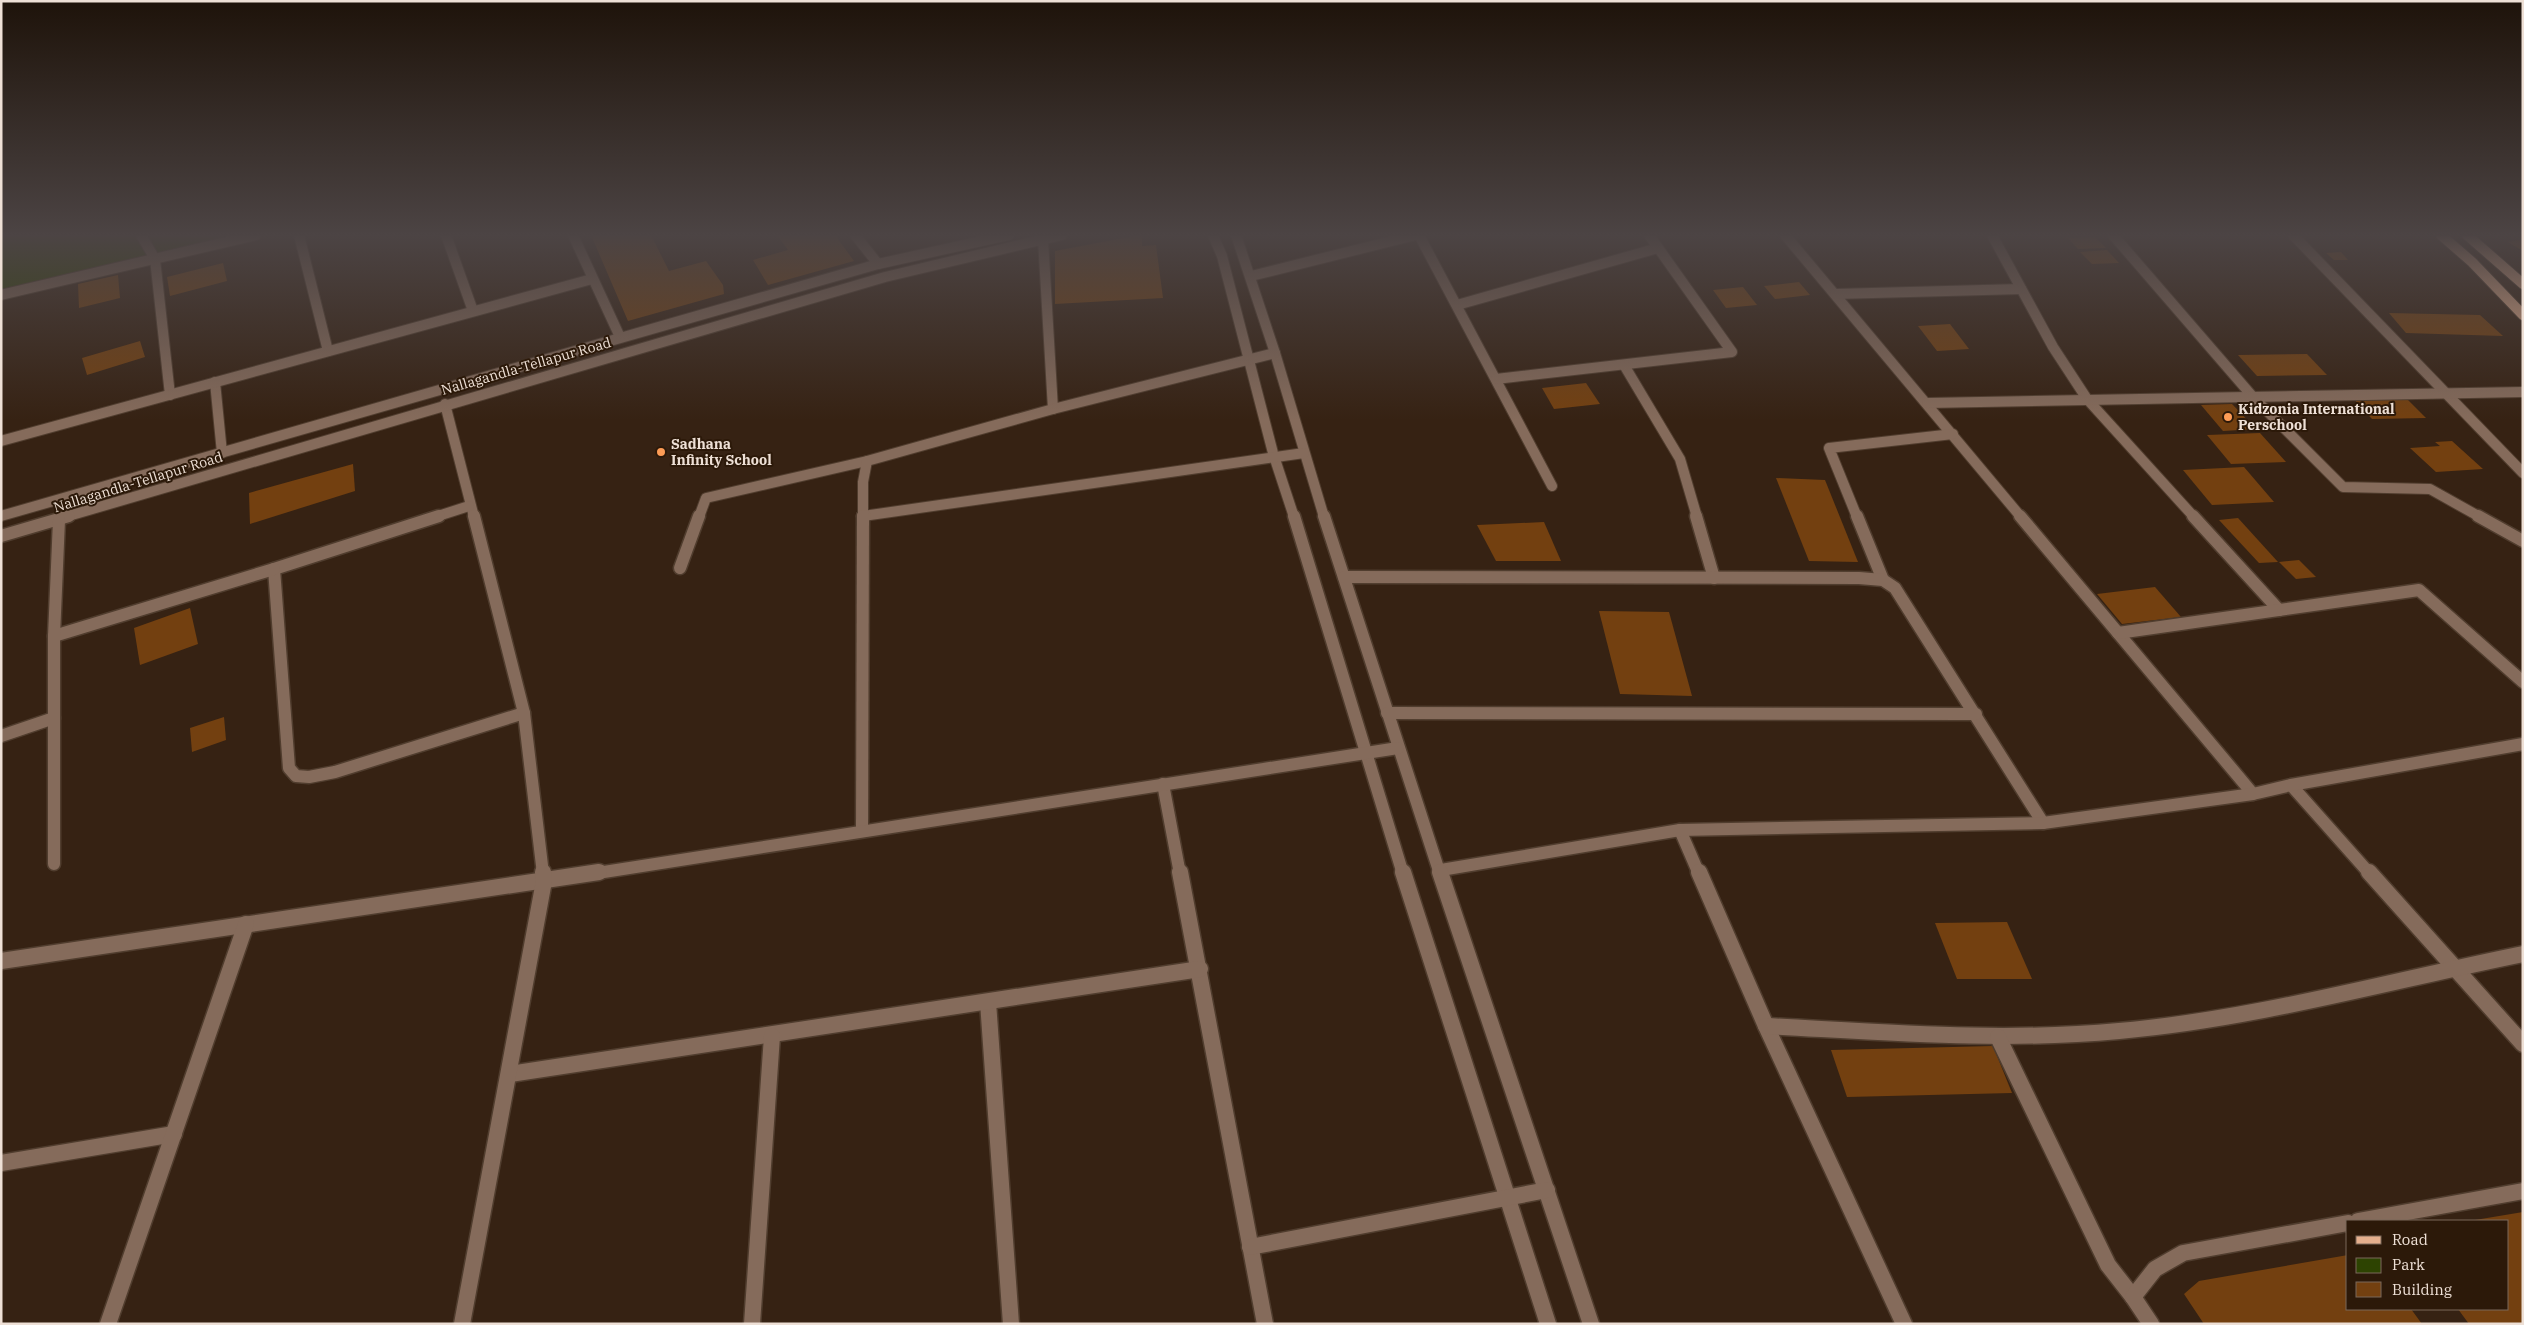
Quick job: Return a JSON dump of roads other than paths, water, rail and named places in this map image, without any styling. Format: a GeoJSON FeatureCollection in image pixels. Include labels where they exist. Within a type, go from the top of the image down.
{"type":"FeatureCollection","features":[{"type":"Feature","properties":{"kind":"main road"},"geometry":{"type":"LineString","coordinates":[[2506,297],[2523,314]]}},
{"type":"Feature","properties":{"kind":"street"},"geometry":{"type":"LineString","coordinates":[[159,297],[170,395]]}},
{"type":"Feature","properties":{"kind":"street"},"geometry":{"type":"LineString","coordinates":[[315,297],[328,351]]}},
{"type":"Feature","properties":{"kind":"street"},"geometry":{"type":"LineString","coordinates":[[468,297],[473,312]]}},
{"type":"Feature","properties":{"kind":"street"},"geometry":{"type":"LineString","coordinates":[[1,441],[528,297]]}},
{"type":"Feature","properties":{"kind":"street"},"geometry":{"type":"LineString","coordinates":[[601,297],[620,337]]}},
{"type":"Feature","properties":{"kind":"street","name":"Nallagandla-Tellapur Road"},"geometry":{"type":"LineString","coordinates":[[1,516],[762,297]]}},
{"type":"Feature","properties":{"kind":"street","name":"Nallagandla-Tellapur Road"},"geometry":{"type":"LineString","coordinates":[[1,536],[445,404],[820,297]]}},
{"type":"Feature","properties":{"kind":"street"},"geometry":{"type":"LineString","coordinates":[[1047,297],[1054,409]]}},
{"type":"Feature","properties":{"kind":"street"},"geometry":{"type":"LineString","coordinates":[[1232,297],[1273,452],[1365,754],[1548,1324]]}},
{"type":"Feature","properties":{"kind":"street"},"geometry":{"type":"LineString","coordinates":[[1257,297],[1304,453],[1398,748],[1441,870],[1591,1324]]}},
{"type":"Feature","properties":{"kind":"street"},"geometry":{"type":"LineString","coordinates":[[1453,297],[1552,486]]}},
{"type":"Feature","properties":{"kind":"street"},"geometry":{"type":"LineString","coordinates":[[1457,305],[1486,297]]}},
{"type":"Feature","properties":{"kind":"street"},"geometry":{"type":"LineString","coordinates":[[1496,379],[1732,352],[1693,297]]}},
{"type":"Feature","properties":{"kind":"street"},"geometry":{"type":"LineString","coordinates":[[1837,297],[2253,794]]}},
{"type":"Feature","properties":{"kind":"street"},"geometry":{"type":"LineString","coordinates":[[2026,297],[2053,347],[2087,399],[2279,610]]}},
{"type":"Feature","properties":{"kind":"street"},"geometry":{"type":"LineString","coordinates":[[2168,297],[2253,397],[2343,487],[2430,489],[2523,542]]}},
{"type":"Feature","properties":{"kind":"street"},"geometry":{"type":"LineString","coordinates":[[2354,297],[2523,473]]}},
{"type":"Feature","properties":{"kind":"street"},"geometry":{"type":"LineString","coordinates":[[680,568],[706,498],[867,461],[1054,409],[1248,358],[1275,353]]}},
{"type":"Feature","properties":{"kind":"street"},"geometry":{"type":"LineString","coordinates":[[1624,365],[1680,459],[1714,578]]}},
{"type":"Feature","properties":{"kind":"street"},"geometry":{"type":"LineString","coordinates":[[215,382],[222,453]]}},
{"type":"Feature","properties":{"kind":"street"},"geometry":{"type":"LineString","coordinates":[[1927,403],[2523,392]]}},
{"type":"Feature","properties":{"kind":"street"},"geometry":{"type":"LineString","coordinates":[[445,404],[469,506],[524,713],[544,881],[510,1074],[462,1324]]}},
{"type":"Feature","properties":{"kind":"street"},"geometry":{"type":"LineString","coordinates":[[1883,580],[1829,448],[1953,434]]}},
{"type":"Feature","properties":{"kind":"street"},"geometry":{"type":"LineString","coordinates":[[863,516],[1304,453]]}},
{"type":"Feature","properties":{"kind":"street"},"geometry":{"type":"LineString","coordinates":[[862,830],[863,482],[867,461]]}},
{"type":"Feature","properties":{"kind":"street"},"geometry":{"type":"LineString","coordinates":[[54,636],[274,569],[469,506]]}},
{"type":"Feature","properties":{"kind":"street"},"geometry":{"type":"LineString","coordinates":[[54,864],[54,636],[59,520]]}},
{"type":"Feature","properties":{"kind":"street"},"geometry":{"type":"LineString","coordinates":[[274,569],[289,768],[296,776],[310,777],[335,772],[524,713]]}},
{"type":"Feature","properties":{"kind":"street"},"geometry":{"type":"LineString","coordinates":[[1344,577],[1859,578],[1883,580],[1895,588],[1976,714],[2043,824]]}},
{"type":"Feature","properties":{"kind":"street"},"geometry":{"type":"LineString","coordinates":[[2118,633],[2419,590],[2523,682]]}},
{"type":"Feature","properties":{"kind":"street"},"geometry":{"type":"LineString","coordinates":[[1387,713],[1976,714]]}},
{"type":"Feature","properties":{"kind":"street"},"geometry":{"type":"LineString","coordinates":[[1,736],[54,718]]}},
{"type":"Feature","properties":{"kind":"street"},"geometry":{"type":"LineString","coordinates":[[1441,870],[1680,830],[2043,824],[2253,794],[2291,785],[2523,744]]}},
{"type":"Feature","properties":{"kind":"street"},"geometry":{"type":"LineString","coordinates":[[1,961],[544,881],[1398,748]]}},
{"type":"Feature","properties":{"kind":"street"},"geometry":{"type":"LineString","coordinates":[[1163,784],[1200,969],[1265,1324]]}},
{"type":"Feature","properties":{"kind":"street"},"geometry":{"type":"LineString","coordinates":[[2291,785],[2523,1044]]}},
{"type":"Feature","properties":{"kind":"street"},"geometry":{"type":"LineString","coordinates":[[1680,830],[1766,1026],[1904,1324]]}},
{"type":"Feature","properties":{"kind":"street"},"geometry":{"type":"LineString","coordinates":[[108,1324],[246,924]]}},
{"type":"Feature","properties":{"kind":"street"},"geometry":{"type":"LineString","coordinates":[[1766,1026],[1998,1037],[2167,1026],[2228,1016],[2523,954]]}},
{"type":"Feature","properties":{"kind":"street"},"geometry":{"type":"LineString","coordinates":[[510,1074],[772,1036],[1200,969]]}},
{"type":"Feature","properties":{"kind":"street"},"geometry":{"type":"LineString","coordinates":[[988,1002],[1011,1324]]}},
{"type":"Feature","properties":{"kind":"street"},"geometry":{"type":"LineString","coordinates":[[752,1324],[772,1036]]}},
{"type":"Feature","properties":{"kind":"street"},"geometry":{"type":"LineString","coordinates":[[1998,1037],[2108,1265],[2133,1296],[2151,1324]]}},
{"type":"Feature","properties":{"kind":"street"},"geometry":{"type":"LineString","coordinates":[[1,1163],[174,1134]]}},
{"type":"Feature","properties":{"kind":"street"},"geometry":{"type":"LineString","coordinates":[[1250,1247],[1547,1190]]}},
{"type":"Feature","properties":{"kind":"street"},"geometry":{"type":"LineString","coordinates":[[2364,1220],[2523,1191]]}},
{"type":"Feature","properties":{"kind":"street"},"geometry":{"type":"LineString","coordinates":[[2133,1296],[2155,1269],[2183,1254],[2346,1223]]}},
{"type":"Feature","properties":{"kind":"place","name":"Kidzonia International Perschool"},"geometry":{"type":"Point","coordinates":[2228,417]}},
{"type":"Feature","properties":{"kind":"place","name":"Sadhana Infinity School"},"geometry":{"type":"Point","coordinates":[661,452]}}]}
